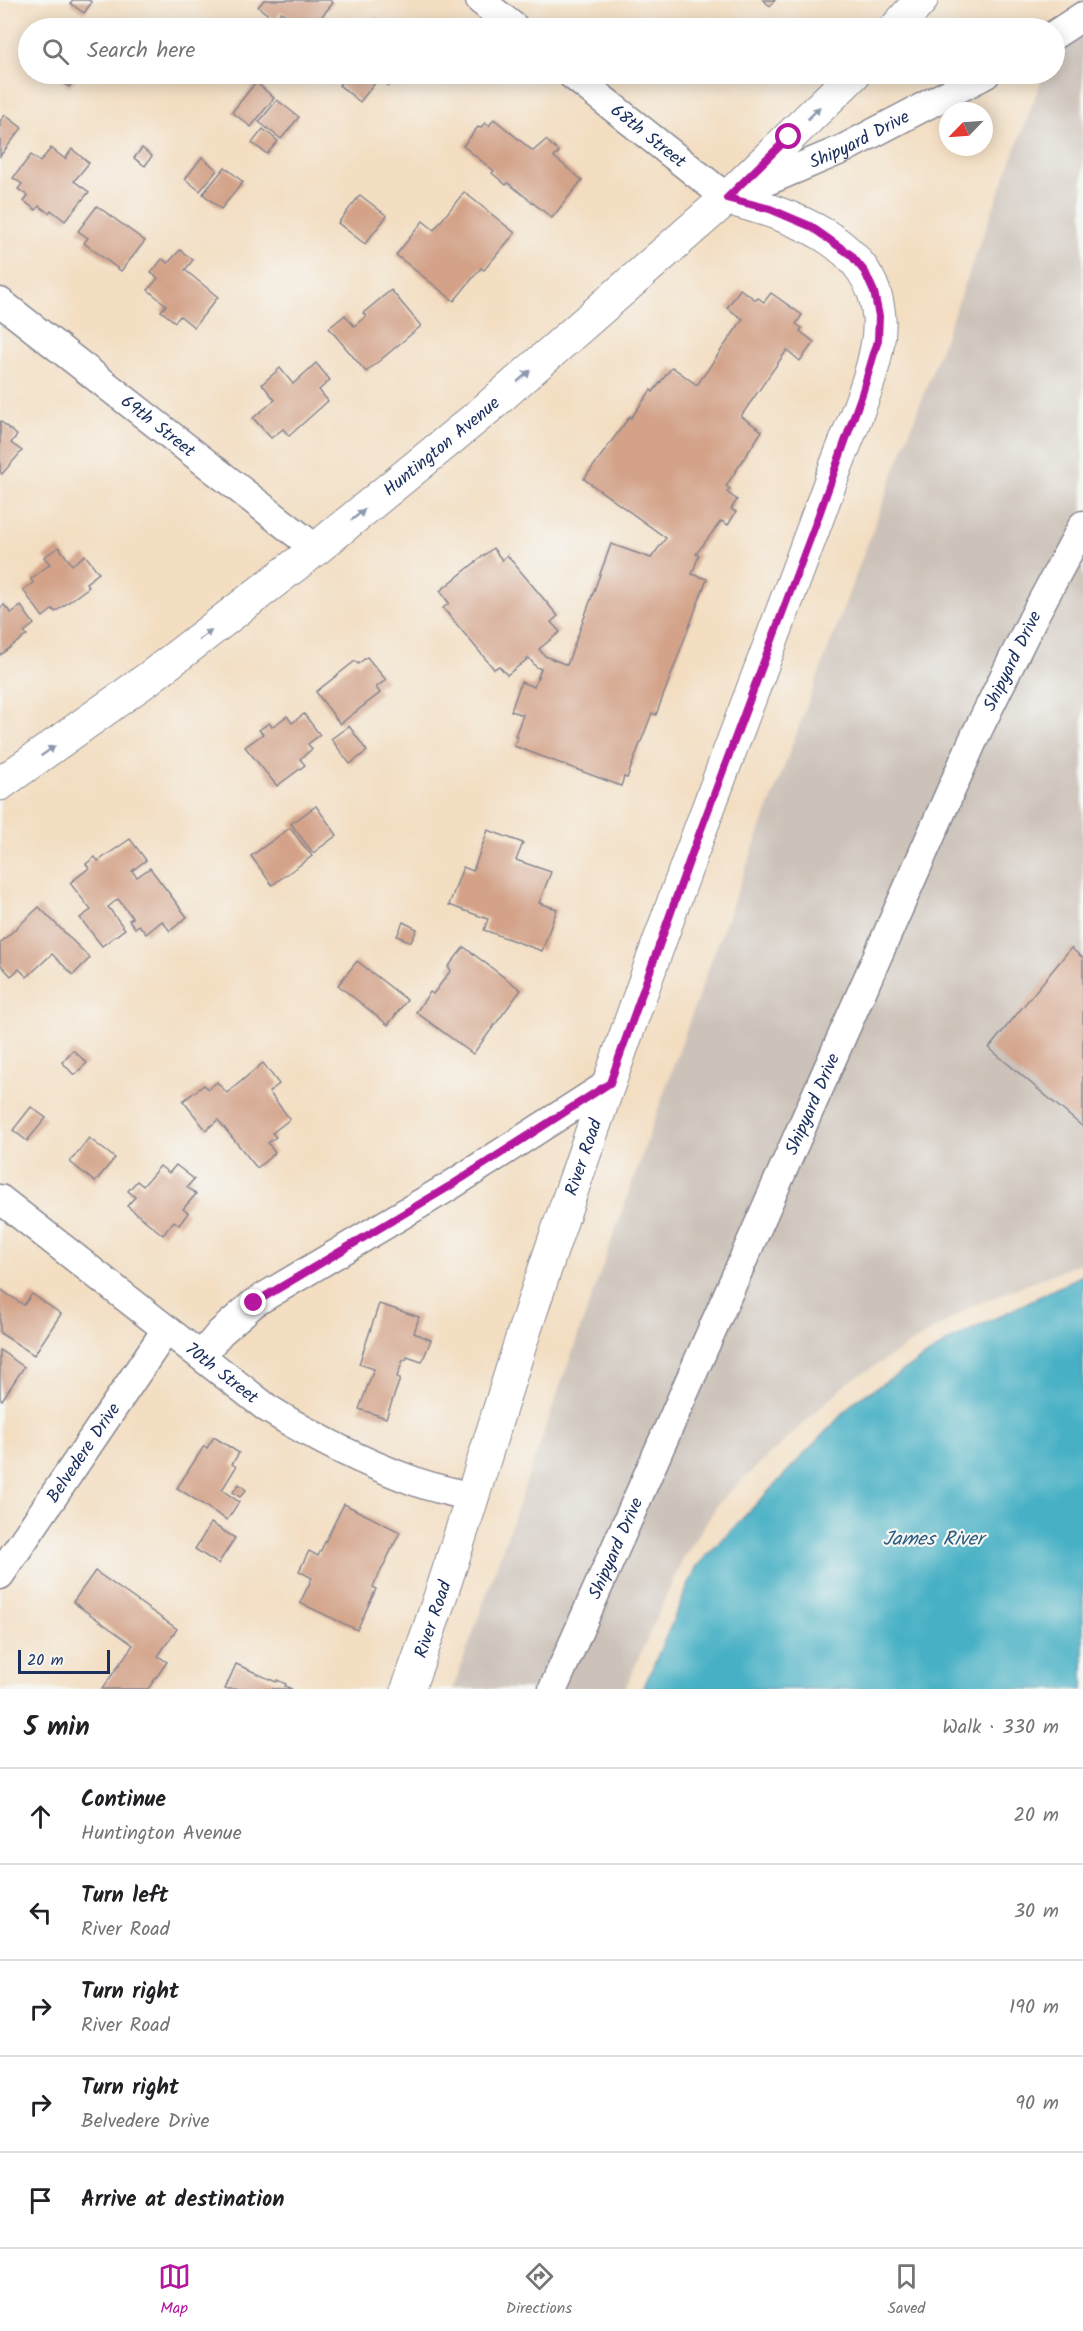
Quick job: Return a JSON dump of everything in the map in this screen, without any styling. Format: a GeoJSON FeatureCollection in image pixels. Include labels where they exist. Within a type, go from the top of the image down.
{"type":"FeatureCollection","features":[{"type":"Feature","properties":{"kind":"street"},"geometry":{"type":"LineString","coordinates":[[480,0],[502,18]]}},
{"type":"Feature","properties":{"kind":"street"},"geometry":{"type":"LineString","coordinates":[[905,18],[921,0]]}},
{"type":"Feature","properties":{"kind":"street"},"geometry":{"type":"LineString","coordinates":[[1065,28],[1083,16]]}},
{"type":"Feature","properties":{"kind":"street","name":"68th Street"},"geometry":{"type":"LineString","coordinates":[[584,84],[727,198]]}},
{"type":"Feature","properties":{"kind":"street","name":"Huntington Avenue"},"geometry":{"type":"LineString","coordinates":[[0,784],[149,678],[316,549],[483,412],[727,198],[844,84]]}},
{"type":"Feature","properties":{"kind":"street","name":"Shipyard Drive"},"geometry":{"type":"LineString","coordinates":[[727,198],[843,149],[967,84]]}},
{"type":"Feature","properties":{"kind":"street","name":"River Road"},"geometry":{"type":"LineString","coordinates":[[408,1689],[525,1329],[610,1083],[691,856],[840,457],[873,362],[878,340],[879,316],[874,292],[865,272],[851,255],[810,226],[770,209],[727,198]]}},
{"type":"Feature","properties":{"kind":"street","name":"69th Street"},"geometry":{"type":"LineString","coordinates":[[0,302],[316,549]]}},
{"type":"Feature","properties":{"kind":"street","name":"Shipyard Drive"},"geometry":{"type":"LineString","coordinates":[[553,1689],[975,736],[1033,618],[1083,525]]}},
{"type":"Feature","properties":{"kind":"street"},"geometry":{"type":"LineString","coordinates":[[201,1356],[220,1333],[254,1303],[450,1186],[610,1083]]}},
{"type":"Feature","properties":{"kind":"street","name":"70th Street"},"geometry":{"type":"LineString","coordinates":[[0,1199],[267,1408],[306,1433],[415,1482],[472,1497]]}},
{"type":"Feature","properties":{"kind":"street","name":"Belvedere Drive"},"geometry":{"type":"LineString","coordinates":[[0,1575],[166,1330]]}},
{"type":"Feature","properties":{"kind":"shaded area"},"geometry":{"type":"Polygon","coordinates":[[[1083,0],[1083,1262],[972,1306],[847,1383],[720,1501],[681,1562],[625,1689],[453,1689],[701,988],[1040,84],[1065,84],[1065,33],[1083,0]]]}},
{"type":"Feature","properties":{"kind":"water","name":"James River"},"geometry":{"type":"Polygon","coordinates":[[[1083,1275],[1083,1689],[643,1689],[697,1566],[855,1401],[953,1339],[1083,1275]]]}},
{"type":"Feature","properties":{"kind":"building"},"geometry":{"type":"Polygon","coordinates":[[[73,0],[92,2],[84,13],[70,3],[73,0]]]}},
{"type":"Feature","properties":{"kind":"building"},"geometry":{"type":"Polygon","coordinates":[[[264,0],[330,0],[333,3],[320,18],[290,18],[281,12],[276,18],[272,18],[258,7],[264,0]]]}},
{"type":"Feature","properties":{"kind":"building"},"geometry":{"type":"Polygon","coordinates":[[[763,0],[775,0],[770,6],[763,0]]]}},
{"type":"Feature","properties":{"kind":"building"},"geometry":{"type":"Polygon","coordinates":[[[254,84],[258,84],[274,98],[251,127],[232,112],[254,84]]]}},
{"type":"Feature","properties":{"kind":"building"},"geometry":{"type":"Polygon","coordinates":[[[340,84],[374,84],[360,102],[340,84]]]}},
{"type":"Feature","properties":{"kind":"building"},"geometry":{"type":"Polygon","coordinates":[[[277,100],[299,117],[281,139],[259,122],[277,100]]]}},
{"type":"Feature","properties":{"kind":"building"},"geometry":{"type":"Polygon","coordinates":[[[5,115],[22,128],[0,156],[0,121],[5,115]]]}},
{"type":"Feature","properties":{"kind":"building"},"geometry":{"type":"Polygon","coordinates":[[[494,119],[533,151],[546,140],[559,152],[554,157],[582,180],[552,218],[508,183],[506,185],[492,173],[494,171],[463,146],[478,127],[480,128],[485,123],[489,126],[494,119]]]}},
{"type":"Feature","properties":{"kind":"building"},"geometry":{"type":"Polygon","coordinates":[[[263,129],[278,141],[267,154],[252,143],[263,129]]]}},
{"type":"Feature","properties":{"kind":"building"},"geometry":{"type":"Polygon","coordinates":[[[51,148],[65,159],[72,149],[89,163],[74,181],[89,192],[65,221],[51,210],[49,213],[39,206],[36,210],[24,201],[28,196],[18,189],[22,184],[13,178],[31,155],[40,162],[51,148]]]}},
{"type":"Feature","properties":{"kind":"building"},"geometry":{"type":"Polygon","coordinates":[[[142,148],[152,156],[145,166],[134,158],[142,148]]]}},
{"type":"Feature","properties":{"kind":"building"},"geometry":{"type":"Polygon","coordinates":[[[202,157],[217,170],[200,191],[185,179],[202,157]]]}},
{"type":"Feature","properties":{"kind":"building"},"geometry":{"type":"Polygon","coordinates":[[[225,167],[243,182],[221,209],[203,194],[225,167]]]}},
{"type":"Feature","properties":{"kind":"building"},"geometry":{"type":"Polygon","coordinates":[[[464,192],[515,233],[484,270],[481,268],[454,301],[396,255],[423,221],[434,230],[464,192]]]}},
{"type":"Feature","properties":{"kind":"building"},"geometry":{"type":"Polygon","coordinates":[[[360,195],[387,216],[365,244],[338,223],[360,195]]]}},
{"type":"Feature","properties":{"kind":"building"},"geometry":{"type":"Polygon","coordinates":[[[97,206],[145,241],[121,271],[84,243],[88,238],[78,231],[97,206]]]}},
{"type":"Feature","properties":{"kind":"building"},"geometry":{"type":"Polygon","coordinates":[[[180,250],[193,260],[185,270],[218,297],[194,327],[180,316],[175,322],[161,311],[166,305],[148,290],[158,278],[151,273],[162,259],[168,263],[180,250]]]}},
{"type":"Feature","properties":{"kind":"building"},"geometry":{"type":"Polygon","coordinates":[[[740,289],[756,300],[758,298],[764,302],[771,293],[802,315],[796,324],[802,328],[800,331],[814,342],[800,361],[787,350],[741,416],[762,431],[726,486],[730,489],[727,492],[737,500],[731,509],[736,512],[728,525],[721,521],[696,554],[699,555],[692,574],[707,579],[656,715],[652,713],[627,778],[624,777],[621,786],[514,746],[518,737],[515,736],[523,715],[511,711],[521,682],[534,687],[541,669],[536,667],[529,658],[507,675],[499,666],[494,669],[443,608],[449,603],[440,591],[493,548],[502,560],[507,555],[558,616],[551,622],[560,632],[539,649],[545,656],[567,665],[611,544],[651,558],[666,538],[584,479],[630,416],[631,418],[651,390],[653,392],[672,367],[697,385],[743,319],[727,308],[740,289]]]}},
{"type":"Feature","properties":{"kind":"building"},"geometry":{"type":"Polygon","coordinates":[[[391,290],[421,326],[366,372],[329,328],[345,315],[354,326],[366,316],[363,313],[391,290]]]}},
{"type":"Feature","properties":{"kind":"building"},"geometry":{"type":"Polygon","coordinates":[[[316,363],[330,380],[319,390],[328,401],[289,436],[283,429],[271,438],[253,418],[275,400],[262,384],[280,368],[293,384],[316,363]]]}},
{"type":"Feature","properties":{"kind":"building"},"geometry":{"type":"Polygon","coordinates":[[[0,421],[17,435],[11,443],[22,451],[2,474],[0,472],[0,421]]]}},
{"type":"Feature","properties":{"kind":"building"},"geometry":{"type":"Polygon","coordinates":[[[59,547],[72,565],[85,555],[99,573],[86,583],[89,587],[55,612],[53,609],[43,617],[23,590],[33,583],[31,579],[50,564],[44,557],[59,547]]]}},
{"type":"Feature","properties":{"kind":"building"},"geometry":{"type":"Polygon","coordinates":[[[4,605],[11,613],[21,606],[34,624],[24,632],[27,635],[0,655],[0,608],[4,605]]]}},
{"type":"Feature","properties":{"kind":"building"},"geometry":{"type":"Polygon","coordinates":[[[367,657],[386,680],[376,687],[380,693],[340,724],[316,692],[355,661],[358,664],[367,657]]]}},
{"type":"Feature","properties":{"kind":"building"},"geometry":{"type":"Polygon","coordinates":[[[304,714],[320,735],[308,744],[312,749],[300,759],[305,765],[277,786],[245,747],[263,734],[259,730],[269,723],[272,727],[287,716],[292,723],[304,714]]]}},
{"type":"Feature","properties":{"kind":"building"},"geometry":{"type":"Polygon","coordinates":[[[349,726],[367,751],[350,764],[331,739],[349,726]]]}},
{"type":"Feature","properties":{"kind":"building"},"geometry":{"type":"Polygon","coordinates":[[[316,806],[337,835],[313,853],[291,824],[316,806]]]}},
{"type":"Feature","properties":{"kind":"building"},"geometry":{"type":"Polygon","coordinates":[[[290,828],[312,856],[272,885],[251,856],[290,828]]]}},
{"type":"Feature","properties":{"kind":"building"},"geometry":{"type":"Polygon","coordinates":[[[488,830],[523,843],[516,860],[551,872],[539,903],[557,909],[542,951],[484,930],[488,919],[449,905],[463,867],[473,871],[488,830]]]}},
{"type":"Feature","properties":{"kind":"building"},"geometry":{"type":"Polygon","coordinates":[[[130,839],[146,860],[132,871],[137,877],[150,868],[187,917],[170,931],[162,921],[146,934],[139,925],[135,928],[129,920],[133,918],[118,899],[108,907],[125,929],[102,946],[80,918],[91,910],[70,883],[89,868],[86,864],[95,857],[98,861],[130,839]]]}},
{"type":"Feature","properties":{"kind":"building"},"geometry":{"type":"Polygon","coordinates":[[[39,907],[90,958],[73,975],[52,954],[27,977],[19,969],[11,976],[0,964],[0,943],[39,907]]]}},
{"type":"Feature","properties":{"kind":"building"},"geometry":{"type":"Polygon","coordinates":[[[403,922],[417,929],[411,942],[397,936],[403,922]]]}},
{"type":"Feature","properties":{"kind":"building"},"geometry":{"type":"Polygon","coordinates":[[[464,947],[521,990],[473,1054],[416,1012],[430,992],[433,994],[451,970],[448,967],[464,947]]]}},
{"type":"Feature","properties":{"kind":"building"},"geometry":{"type":"Polygon","coordinates":[[[1071,948],[1083,958],[1083,1127],[989,1048],[1071,948]]]}},
{"type":"Feature","properties":{"kind":"building"},"geometry":{"type":"Polygon","coordinates":[[[357,961],[407,1000],[388,1025],[338,985],[357,961]]]}},
{"type":"Feature","properties":{"kind":"building"},"geometry":{"type":"Polygon","coordinates":[[[73,1050],[87,1063],[74,1075],[62,1062],[73,1050]]]}},
{"type":"Feature","properties":{"kind":"building"},"geometry":{"type":"Polygon","coordinates":[[[263,1063],[279,1084],[269,1092],[290,1119],[272,1133],[276,1137],[268,1143],[275,1153],[257,1168],[218,1120],[206,1130],[183,1101],[204,1085],[208,1089],[217,1082],[227,1093],[263,1063]]]}},
{"type":"Feature","properties":{"kind":"building"},"geometry":{"type":"Polygon","coordinates":[[[31,1107],[46,1118],[27,1141],[13,1130],[31,1107]]]}},
{"type":"Feature","properties":{"kind":"building"},"geometry":{"type":"Polygon","coordinates":[[[89,1138],[115,1158],[95,1182],[70,1162],[89,1138]]]}},
{"type":"Feature","properties":{"kind":"building"},"geometry":{"type":"Polygon","coordinates":[[[176,1165],[194,1179],[187,1187],[196,1194],[183,1209],[188,1213],[179,1225],[174,1221],[163,1235],[127,1206],[135,1197],[128,1191],[137,1181],[143,1186],[160,1166],[169,1173],[176,1165]]]}},
{"type":"Feature","properties":{"kind":"building"},"geometry":{"type":"Polygon","coordinates":[[[0,1289],[24,1305],[32,1294],[61,1314],[34,1355],[0,1333],[0,1289]]]}},
{"type":"Feature","properties":{"kind":"building"},"geometry":{"type":"Polygon","coordinates":[[[379,1304],[419,1317],[414,1333],[431,1340],[422,1362],[407,1357],[403,1360],[397,1377],[400,1379],[386,1418],[359,1409],[374,1369],[359,1364],[379,1304]]]}},
{"type":"Feature","properties":{"kind":"building"},"geometry":{"type":"Polygon","coordinates":[[[0,1350],[24,1367],[2,1400],[0,1398],[0,1350]]]}},
{"type":"Feature","properties":{"kind":"building"},"geometry":{"type":"Polygon","coordinates":[[[214,1437],[239,1453],[232,1464],[236,1467],[222,1490],[239,1502],[227,1520],[177,1488],[204,1446],[207,1448],[214,1437]]]}},
{"type":"Feature","properties":{"kind":"building"},"geometry":{"type":"Polygon","coordinates":[[[239,1484],[246,1490],[240,1497],[233,1492],[239,1484]]]}},
{"type":"Feature","properties":{"kind":"building"},"geometry":{"type":"Polygon","coordinates":[[[344,1504],[400,1532],[373,1587],[376,1589],[357,1630],[300,1603],[312,1578],[299,1571],[309,1551],[318,1556],[344,1504]]]}},
{"type":"Feature","properties":{"kind":"building"},"geometry":{"type":"Polygon","coordinates":[[[211,1523],[235,1538],[218,1564],[195,1549],[211,1523]]]}},
{"type":"Feature","properties":{"kind":"building"},"geometry":{"type":"Polygon","coordinates":[[[95,1571],[177,1629],[158,1656],[167,1662],[148,1689],[102,1689],[133,1645],[73,1602],[95,1571]]]}},
{"type":"Feature","properties":{"kind":"building"},"geometry":{"type":"Polygon","coordinates":[[[236,1664],[276,1682],[277,1680],[286,1684],[285,1686],[292,1689],[225,1689],[236,1664]]]}},
{"type":"Feature","properties":{"kind":"route"},"geometry":{"type":"LineString","coordinates":[[254,1303],[450,1186],[610,1083],[691,856],[817,520],[873,362],[878,340],[879,316],[874,292],[865,272],[851,255],[810,226],[770,209],[727,198],[789,137]]}}]}
